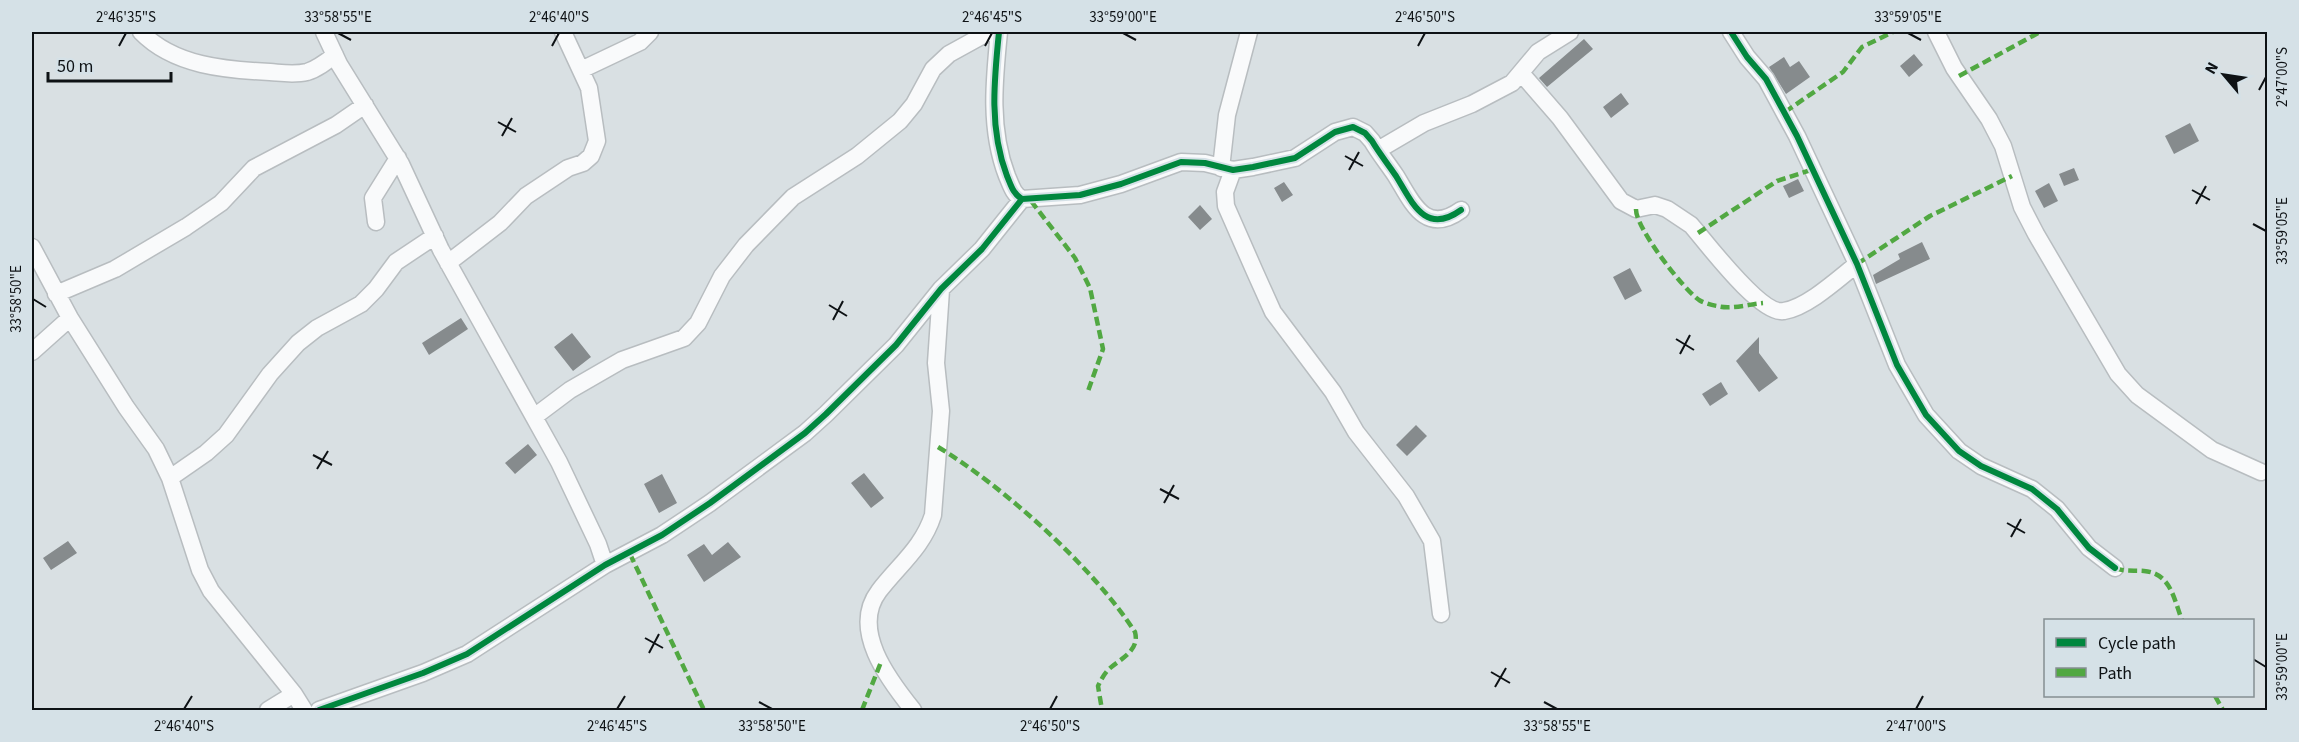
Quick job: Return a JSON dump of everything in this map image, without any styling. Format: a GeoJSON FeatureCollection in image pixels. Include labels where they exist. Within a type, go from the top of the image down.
{"type":"FeatureCollection","features":[{"type":"Feature","properties":{"kind":"street"},"geometry":{"type":"LineString","coordinates":[[141,32],[150,41],[175,54],[230,71],[290,74],[307,71],[334,56]]}},
{"type":"Feature","properties":{"kind":"street"},"geometry":{"type":"LineString","coordinates":[[324,32],[334,56],[398,158],[448,263],[559,462],[598,544],[605,565]]}},
{"type":"Feature","properties":{"kind":"street"},"geometry":{"type":"LineString","coordinates":[[448,263],[500,223],[526,196],[568,168],[583,163],[591,156],[597,141],[594,115],[581,70],[563,32]]}},
{"type":"Feature","properties":{"kind":"street"},"geometry":{"type":"LineString","coordinates":[[581,70],[640,42],[650,32]]}},
{"type":"Feature","properties":{"kind":"street"},"geometry":{"type":"LineString","coordinates":[[534,417],[570,390],[622,360],[684,338],[698,323],[722,276],[746,245],[778,212],[794,197],[857,156],[900,121],[914,104],[933,69],[949,54],[989,32]]}},
{"type":"Feature","properties":{"kind":"street"},"geometry":{"type":"LineString","coordinates":[[999,32],[994,84],[994,126],[1001,159],[1012,189],[1022,199]]}},
{"type":"Feature","properties":{"kind":"street"},"geometry":{"type":"LineString","coordinates":[[1249,32],[1227,115],[1226,206],[1273,312],[1333,392],[1356,432],[1406,496],[1432,541],[1441,614]]}},
{"type":"Feature","properties":{"kind":"street"},"geometry":{"type":"LineString","coordinates":[[1378,150],[1424,123],[1497,92],[1512,83],[1538,52],[1570,32]]}},
{"type":"Feature","properties":{"kind":"street"},"geometry":{"type":"LineString","coordinates":[[1731,32],[1780,102],[1857,264],[1898,365],[1920,405],[1943,436],[1959,452],[1981,466],[2032,489],[2057,509],[2089,548],[2115,568]]}},
{"type":"Feature","properties":{"kind":"street"},"geometry":{"type":"LineString","coordinates":[[1936,32],[1959,76],[1989,119],[2003,146],[2022,207],[2036,234],[2118,374],[2137,395],[2212,450],[2261,472]]}},
{"type":"Feature","properties":{"kind":"street"},"geometry":{"type":"LineString","coordinates":[[1521,73],[1560,118],[1621,201],[1636,209],[1655,205],[1679,216],[1691,225],[1753,296],[1772,309],[1785,311],[1816,295],[1857,264]]}},
{"type":"Feature","properties":{"kind":"street"},"geometry":{"type":"LineString","coordinates":[[56,294],[115,269],[169,238],[221,203],[254,168],[336,125],[365,105]]}},
{"type":"Feature","properties":{"kind":"street"},"geometry":{"type":"LineString","coordinates":[[319,711],[467,654],[605,565],[662,535],[710,503],[805,432],[896,345],[941,289],[982,249],[1022,199],[1080,195],[1121,184],[1181,162],[1204,163],[1227,169],[1295,158],[1335,132],[1348,127],[1358,127],[1378,150],[1419,213],[1439,219],[1451,217],[1461,210]]}},
{"type":"Feature","properties":{"kind":"street"},"geometry":{"type":"LineString","coordinates":[[376,222],[373,198],[398,158]]}},
{"type":"Feature","properties":{"kind":"street"},"geometry":{"type":"LineString","coordinates":[[170,478],[206,453],[226,435],[270,374],[297,343],[317,328],[361,304],[376,289],[396,262],[435,236]]}},
{"type":"Feature","properties":{"kind":"street"},"geometry":{"type":"LineString","coordinates":[[32,247],[70,318],[126,407],[156,449],[170,478],[200,570],[211,591],[294,694],[304,711]]}},
{"type":"Feature","properties":{"kind":"street"},"geometry":{"type":"LineString","coordinates":[[913,711],[880,662],[867,628],[868,612],[879,591],[905,563],[928,531],[933,515],[941,411],[936,363],[941,289]]}},
{"type":"Feature","properties":{"kind":"street"},"geometry":{"type":"LineString","coordinates":[[32,352],[70,318]]}},
{"type":"Feature","properties":{"kind":"street"},"geometry":{"type":"LineString","coordinates":[[268,711],[294,694]]}},
{"type":"Feature","properties":{"kind":"building"},"geometry":{"type":"Polygon","coordinates":[[[1584,39],[1593,49],[1547,87],[1539,78],[1584,39]]]}},
{"type":"Feature","properties":{"kind":"building"},"geometry":{"type":"Polygon","coordinates":[[[1914,54],[1923,65],[1909,77],[1900,66],[1914,54]]]}},
{"type":"Feature","properties":{"kind":"building"},"geometry":{"type":"Polygon","coordinates":[[[1784,57],[1790,67],[1799,61],[1810,77],[1786,94],[1769,67],[1784,57]]]}},
{"type":"Feature","properties":{"kind":"building"},"geometry":{"type":"Polygon","coordinates":[[[1621,93],[1629,104],[1611,118],[1603,107],[1621,93]]]}},
{"type":"Feature","properties":{"kind":"building"},"geometry":{"type":"Polygon","coordinates":[[[2190,123],[2199,141],[2174,154],[2165,136],[2190,123]]]}},
{"type":"Feature","properties":{"kind":"building"},"geometry":{"type":"Polygon","coordinates":[[[2074,168],[2079,180],[2064,186],[2059,174],[2074,168]]]}},
{"type":"Feature","properties":{"kind":"building"},"geometry":{"type":"Polygon","coordinates":[[[1798,179],[1804,191],[1789,198],[1783,186],[1798,179]]]}},
{"type":"Feature","properties":{"kind":"building"},"geometry":{"type":"Polygon","coordinates":[[[1284,182],[1293,195],[1282,202],[1274,188],[1284,182]]]}},
{"type":"Feature","properties":{"kind":"building"},"geometry":{"type":"Polygon","coordinates":[[[2049,183],[2058,201],[2044,208],[2035,191],[2049,183]]]}},
{"type":"Feature","properties":{"kind":"building"},"geometry":{"type":"Polygon","coordinates":[[[1200,205],[1212,219],[1200,230],[1188,217],[1200,205]]]}},
{"type":"Feature","properties":{"kind":"building"},"geometry":{"type":"Polygon","coordinates":[[[1922,242],[1930,259],[1876,284],[1873,275],[1900,259],[1898,254],[1922,242]]]}},
{"type":"Feature","properties":{"kind":"building"},"geometry":{"type":"Polygon","coordinates":[[[1630,268],[1642,291],[1625,300],[1613,277],[1630,268]]]}},
{"type":"Feature","properties":{"kind":"building"},"geometry":{"type":"Polygon","coordinates":[[[461,318],[468,329],[429,355],[422,343],[461,318]]]}},
{"type":"Feature","properties":{"kind":"building"},"geometry":{"type":"Polygon","coordinates":[[[572,333],[591,357],[573,371],[554,347],[572,333]]]}},
{"type":"Feature","properties":{"kind":"building"},"geometry":{"type":"Polygon","coordinates":[[[1759,337],[1759,353],[1778,378],[1759,392],[1736,361],[1759,337]]]}},
{"type":"Feature","properties":{"kind":"building"},"geometry":{"type":"Polygon","coordinates":[[[1721,382],[1728,394],[1710,406],[1702,394],[1721,382]]]}},
{"type":"Feature","properties":{"kind":"building"},"geometry":{"type":"Polygon","coordinates":[[[1416,425],[1427,436],[1407,456],[1396,445],[1416,425]]]}},
{"type":"Feature","properties":{"kind":"building"},"geometry":{"type":"Polygon","coordinates":[[[528,444],[537,455],[515,474],[505,463],[528,444]]]}},
{"type":"Feature","properties":{"kind":"building"},"geometry":{"type":"Polygon","coordinates":[[[864,473],[884,498],[871,508],[851,483],[864,473]]]}},
{"type":"Feature","properties":{"kind":"building"},"geometry":{"type":"Polygon","coordinates":[[[662,474],[677,503],[659,513],[644,484],[662,474]]]}},
{"type":"Feature","properties":{"kind":"building"},"geometry":{"type":"Polygon","coordinates":[[[68,541],[77,553],[51,570],[43,558],[68,541]]]}},
{"type":"Feature","properties":{"kind":"building"},"geometry":{"type":"Polygon","coordinates":[[[728,542],[741,557],[704,582],[687,555],[704,544],[712,555],[728,542]]]}},
{"type":"Feature","properties":{"kind":"marked path"},"geometry":{"type":"LineString","coordinates":[[1785,112],[1843,72],[1862,47],[1893,32]]}},
{"type":"Feature","properties":{"kind":"marked path"},"geometry":{"type":"LineString","coordinates":[[1959,76],[2040,32]]}},
{"type":"Feature","properties":{"kind":"marked path"},"geometry":{"type":"LineString","coordinates":[[1698,233],[1777,181],[1811,170]]}},
{"type":"Feature","properties":{"kind":"marked path"},"geometry":{"type":"LineString","coordinates":[[1857,264],[1930,216],[2012,176]]}},
{"type":"Feature","properties":{"kind":"marked path"},"geometry":{"type":"LineString","coordinates":[[1031,201],[1075,258],[1090,288],[1103,349],[1087,394]]}},
{"type":"Feature","properties":{"kind":"marked path"},"geometry":{"type":"LineString","coordinates":[[1636,209],[1638,218],[1651,243],[1682,284],[1699,300],[1722,307],[1763,303]]}},
{"type":"Feature","properties":{"kind":"marked path"},"geometry":{"type":"LineString","coordinates":[[938,447],[991,484],[1046,530],[1096,581],[1135,632],[1136,639],[1132,649],[1107,671],[1098,686],[1102,710]]}},
{"type":"Feature","properties":{"kind":"marked path"},"geometry":{"type":"LineString","coordinates":[[630,554],[704,710]]}},
{"type":"Feature","properties":{"kind":"marked path"},"geometry":{"type":"LineString","coordinates":[[2115,568],[2144,571],[2160,577],[2166,582],[2174,596],[2182,619]]}},
{"type":"Feature","properties":{"kind":"marked path"},"geometry":{"type":"LineString","coordinates":[[862,710],[881,662]]}},
{"type":"Feature","properties":{"kind":"marked path"},"geometry":{"type":"LineString","coordinates":[[2216,697],[2223,710]]}},
{"type":"Feature","properties":{"kind":"cycle path"},"geometry":{"type":"LineString","coordinates":[[999,32],[994,105],[997,141],[1010,183],[1014,192],[1022,199],[1080,195],[1121,184],[1181,162],[1205,163],[1233,170],[1295,158],[1335,132],[1353,127],[1365,133],[1372,141],[1421,213],[1429,218],[1438,219],[1449,217],[1461,210]]}},
{"type":"Feature","properties":{"kind":"cycle path"},"geometry":{"type":"LineString","coordinates":[[1731,32],[1747,57],[1766,79],[1797,136],[1857,264],[1897,365],[1926,415],[1959,451],[1981,466],[2032,489],[2057,509],[2089,548],[2115,568]]}},
{"type":"Feature","properties":{"kind":"cycle path"},"geometry":{"type":"LineString","coordinates":[[319,710],[423,673],[467,654],[605,565],[662,535],[710,503],[805,433],[826,414],[896,345],[941,289],[982,249],[1022,199]]}}]}
